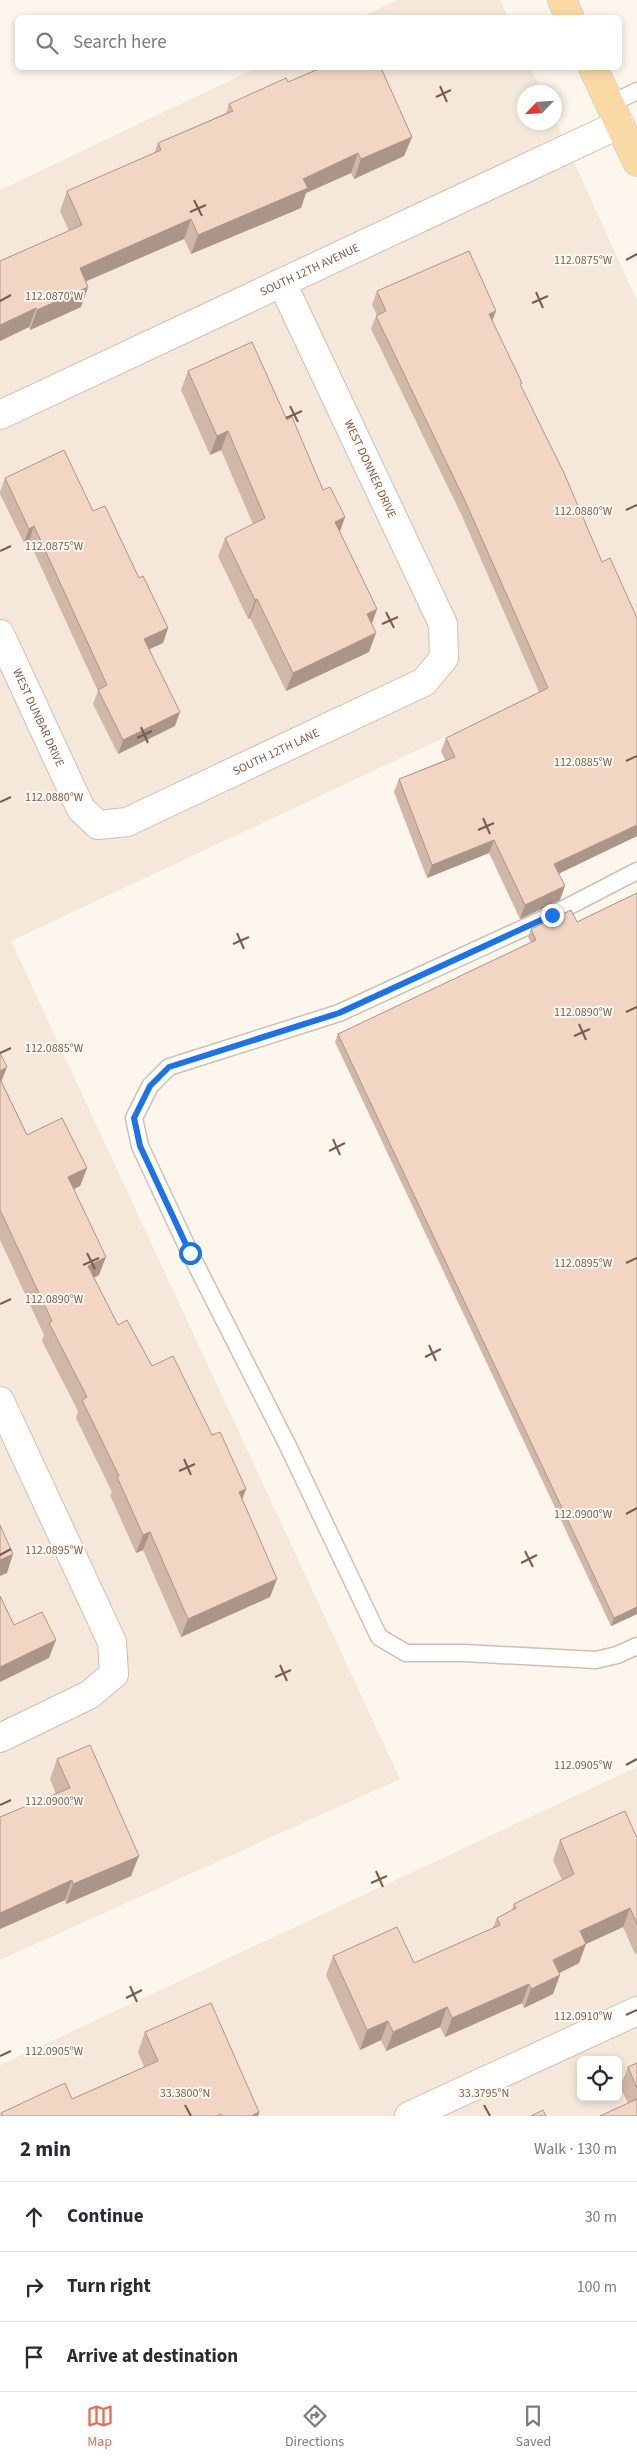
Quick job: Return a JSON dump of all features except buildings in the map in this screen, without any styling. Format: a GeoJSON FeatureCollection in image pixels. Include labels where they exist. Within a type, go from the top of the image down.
{"type":"FeatureCollection","features":[{"type":"Feature","properties":{"kind":"main road"},"geometry":{"type":"LineString","coordinates":[[562,0],[569,15]]}},
{"type":"Feature","properties":{"kind":"main road"},"geometry":{"type":"LineString","coordinates":[[594,70],[637,162]]}},
{"type":"Feature","properties":{"kind":"street","name":"SOUTH 12TH AVENUE"},"geometry":{"type":"LineString","coordinates":[[0,415],[282,283],[615,114]]}},
{"type":"Feature","properties":{"kind":"street","name":"WEST DONNER DRIVE"},"geometry":{"type":"LineString","coordinates":[[282,283],[443,624],[444,658]]}},
{"type":"Feature","properties":{"kind":"street","name":"WEST DUNBAR DRIVE"},"geometry":{"type":"LineString","coordinates":[[2,645],[81,809],[98,825]]}},
{"type":"Feature","properties":{"kind":"street","name":"SOUTH 12TH LANE"},"geometry":{"type":"LineString","coordinates":[[98,825],[127,822],[424,682],[444,658]]}},
{"type":"Feature","properties":{"kind":"street"},"geometry":{"type":"LineString","coordinates":[[0,1401],[112,1642],[114,1674],[89,1695],[0,1738]]}},
{"type":"Feature","properties":{"kind":"street"},"geometry":{"type":"LineString","coordinates":[[409,2116],[637,2011]]}},
{"type":"Feature","properties":{"kind":"lane"},"geometry":{"type":"LineString","coordinates":[[615,114],[637,91]]}},
{"type":"Feature","properties":{"kind":"lane"},"geometry":{"type":"LineString","coordinates":[[637,871],[552,915],[339,1013],[169,1067],[150,1086],[134,1118],[140,1146],[190,1253],[287,1444],[379,1637],[406,1653],[464,1653],[596,1660],[617,1655],[637,1646]]}},
{"type":"Feature","properties":{"kind":"shaded area"},"geometry":{"type":"Polygon","coordinates":[[[397,0],[500,0],[507,15],[365,15],[397,0]]]}},
{"type":"Feature","properties":{"kind":"shaded area"},"geometry":{"type":"Polygon","coordinates":[[[252,70],[532,70],[539,85],[517,85],[517,130],[560,130],[637,301],[637,647],[11,941],[400,1779],[0,1960],[0,190],[252,70]]]}},
{"type":"Feature","properties":{"kind":"shaded area"},"geometry":{"type":"Polygon","coordinates":[[[637,1767],[637,2116],[0,2116],[0,2065],[637,1767]]]}},
{"type":"Feature","properties":{"kind":"route"},"geometry":{"type":"LineString","coordinates":[[190,1253],[140,1146],[134,1118],[137,1108],[150,1086],[169,1067],[339,1013],[552,915]]}}]}
